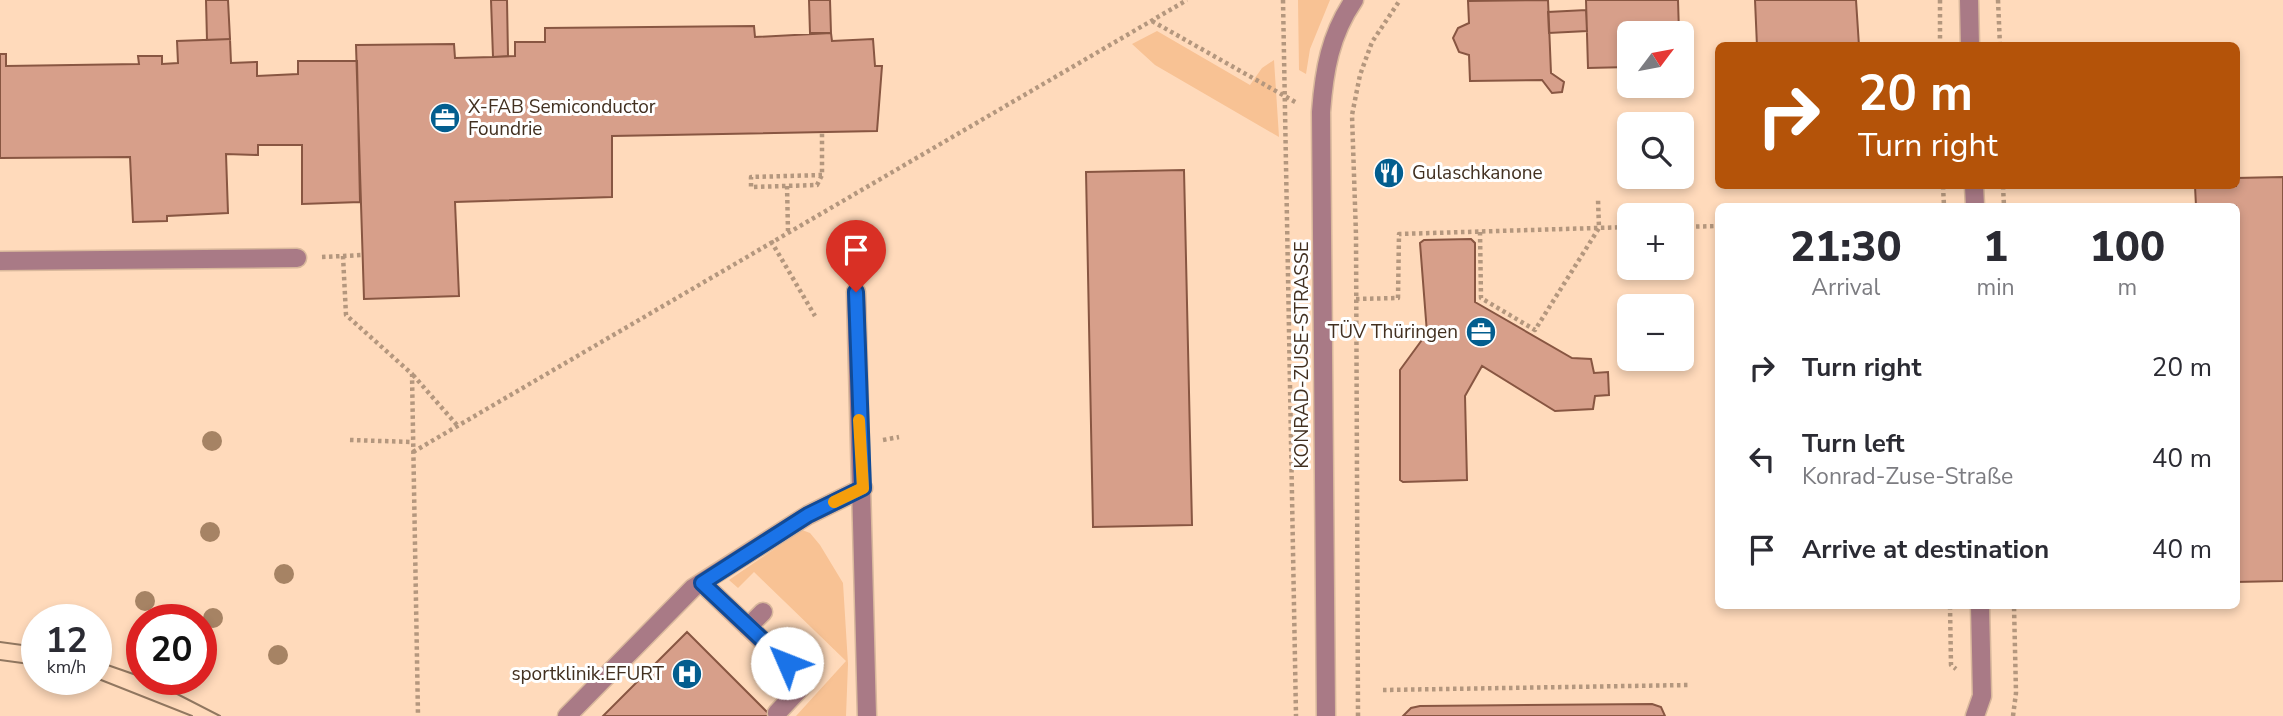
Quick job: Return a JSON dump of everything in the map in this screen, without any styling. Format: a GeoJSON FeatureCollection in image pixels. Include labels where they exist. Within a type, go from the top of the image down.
{"type":"FeatureCollection","features":[{"type":"Feature","properties":{"kind":"street","name":"KONRAD-ZUSE-STRASSE"},"geometry":{"type":"LineString","coordinates":[[1326,716],[1321,112],[1324,69],[1333,37],[1354,0]]}},
{"type":"Feature","properties":{"kind":"street"},"geometry":{"type":"LineString","coordinates":[[1969,0],[1970,42]]}},
{"type":"Feature","properties":{"kind":"street"},"geometry":{"type":"LineString","coordinates":[[0,261],[297,258]]}},
{"type":"Feature","properties":{"kind":"street"},"geometry":{"type":"LineString","coordinates":[[856,292],[867,716]]}},
{"type":"Feature","properties":{"kind":"street"},"geometry":{"type":"LineString","coordinates":[[567,716],[702,583],[808,515],[863,488]]}},
{"type":"Feature","properties":{"kind":"street"},"geometry":{"type":"LineString","coordinates":[[702,583],[806,682],[777,713]]}},
{"type":"Feature","properties":{"kind":"street"},"geometry":{"type":"LineString","coordinates":[[1975,716],[1982,696],[1980,609]]}},
{"type":"Feature","properties":{"kind":"street"},"geometry":{"type":"LineString","coordinates":[[748,627],[763,612]]}},
{"type":"Feature","properties":{"kind":"path"},"geometry":{"type":"LineString","coordinates":[[413,452],[1188,0]]}},
{"type":"Feature","properties":{"kind":"path"},"geometry":{"type":"LineString","coordinates":[[1283,0],[1296,716]]}},
{"type":"Feature","properties":{"kind":"path"},"geometry":{"type":"LineString","coordinates":[[1358,716],[1356,299],[1352,115],[1360,75],[1372,42],[1400,0]]}},
{"type":"Feature","properties":{"kind":"path"},"geometry":{"type":"LineString","coordinates":[[1940,0],[1940,42]]}},
{"type":"Feature","properties":{"kind":"path"},"geometry":{"type":"LineString","coordinates":[[1998,0],[2000,42]]}},
{"type":"Feature","properties":{"kind":"path"},"geometry":{"type":"LineString","coordinates":[[1152,21],[1284,98],[1321,112]]}},
{"type":"Feature","properties":{"kind":"path"},"geometry":{"type":"LineString","coordinates":[[822,134],[822,175],[817,185],[751,187],[751,177],[822,175]]}},
{"type":"Feature","properties":{"kind":"path"},"geometry":{"type":"LineString","coordinates":[[787,186],[788,231]]}},
{"type":"Feature","properties":{"kind":"path"},"geometry":{"type":"LineString","coordinates":[[1480,232],[1481,298],[1535,330],[1599,228],[1598,199]]}},
{"type":"Feature","properties":{"kind":"path"},"geometry":{"type":"LineString","coordinates":[[1694,227],[1715,226]]}},
{"type":"Feature","properties":{"kind":"path"},"geometry":{"type":"LineString","coordinates":[[1356,299],[1398,298],[1399,234],[1617,227]]}},
{"type":"Feature","properties":{"kind":"path"},"geometry":{"type":"LineString","coordinates":[[771,241],[815,316]]}},
{"type":"Feature","properties":{"kind":"path"},"geometry":{"type":"LineString","coordinates":[[297,258],[362,255]]}},
{"type":"Feature","properties":{"kind":"path"},"geometry":{"type":"LineString","coordinates":[[343,257],[346,314],[412,374],[457,425]]}},
{"type":"Feature","properties":{"kind":"path"},"geometry":{"type":"LineString","coordinates":[[412,374],[418,716]]}},
{"type":"Feature","properties":{"kind":"path"},"geometry":{"type":"LineString","coordinates":[[350,440],[413,442]]}},
{"type":"Feature","properties":{"kind":"path"},"geometry":{"type":"LineString","coordinates":[[2013,716],[2016,693],[2014,609]]}},
{"type":"Feature","properties":{"kind":"path"},"geometry":{"type":"LineString","coordinates":[[1383,690],[1689,685]]}},
{"type":"Feature","properties":{"kind":"shaded area"},"geometry":{"type":"Polygon","coordinates":[[[1298,0],[1330,0],[1310,49],[1306,74],[1299,70],[1298,0]]]}},
{"type":"Feature","properties":{"kind":"shaded area"},"geometry":{"type":"Polygon","coordinates":[[[1157,31],[1250,85],[1262,68],[1274,60],[1279,137],[1155,65],[1132,44],[1157,31]]]}},
{"type":"Feature","properties":{"kind":"shaded area"},"geometry":{"type":"Polygon","coordinates":[[[802,530],[810,533],[820,545],[843,583],[848,664],[846,716],[796,716],[846,661],[754,572],[738,588],[729,580],[802,530]]]}},
{"type":"Feature","properties":{"kind":"building"},"geometry":{"type":"Polygon","coordinates":[[[206,0],[228,0],[230,39],[207,40],[206,0]]]}},
{"type":"Feature","properties":{"kind":"building"},"geometry":{"type":"Polygon","coordinates":[[[491,0],[507,0],[508,56],[493,57],[491,0]]]}},
{"type":"Feature","properties":{"kind":"building"},"geometry":{"type":"Polygon","coordinates":[[[809,0],[830,0],[831,33],[810,33],[809,0]]]}},
{"type":"Feature","properties":{"kind":"building"},"geometry":{"type":"Polygon","coordinates":[[[1548,0],[1551,73],[1564,82],[1562,92],[1552,93],[1542,80],[1470,81],[1469,55],[1459,52],[1453,38],[1458,28],[1469,23],[1468,1],[1548,0]]]}},
{"type":"Feature","properties":{"kind":"building"},"geometry":{"type":"Polygon","coordinates":[[[1586,0],[1678,0],[1679,21],[1617,21],[1617,67],[1588,68],[1586,0]]]}},
{"type":"Feature","properties":{"kind":"building"},"geometry":{"type":"Polygon","coordinates":[[[1755,0],[1856,0],[1859,42],[1757,42],[1755,0]]]}},
{"type":"Feature","properties":{"kind":"building"},"geometry":{"type":"Polygon","coordinates":[[[1586,10],[1587,31],[1549,33],[1548,12],[1586,10]]]}},
{"type":"Feature","properties":{"kind":"building"},"geometry":{"type":"Polygon","coordinates":[[[754,26],[755,37],[831,33],[832,41],[873,39],[875,66],[882,66],[877,131],[612,136],[612,197],[455,202],[459,296],[364,299],[356,45],[454,44],[455,58],[515,56],[515,42],[545,42],[545,28],[754,26]]]}},
{"type":"Feature","properties":{"kind":"building"},"geometry":{"type":"Polygon","coordinates":[[[230,39],[231,63],[257,62],[257,76],[298,74],[298,61],[357,61],[360,202],[302,204],[302,145],[258,145],[258,155],[226,154],[228,213],[167,216],[167,221],[133,222],[130,157],[0,158],[0,54],[6,54],[6,66],[139,64],[138,56],[162,56],[162,64],[178,63],[177,41],[230,39]]]}},
{"type":"Feature","properties":{"kind":"building"},"geometry":{"type":"Polygon","coordinates":[[[1184,170],[1192,525],[1093,527],[1086,172],[1184,170]]]}},
{"type":"Feature","properties":{"kind":"building"},"geometry":{"type":"Polygon","coordinates":[[[2283,177],[2283,581],[2240,582],[2240,203],[2196,203],[2195,189],[2240,189],[2240,178],[2283,177]]]}},
{"type":"Feature","properties":{"kind":"building"},"geometry":{"type":"Polygon","coordinates":[[[1471,239],[1475,243],[1475,302],[1572,358],[1591,359],[1594,373],[1608,372],[1609,395],[1595,396],[1593,409],[1555,411],[1482,366],[1465,396],[1467,480],[1403,482],[1400,480],[1400,370],[1427,333],[1420,243],[1424,240],[1471,239]]]}},
{"type":"Feature","properties":{"kind":"building","name":"sportklinik.EFURT"},"geometry":{"type":"Polygon","coordinates":[[[687,632],[771,716],[603,716],[687,632]]]}},
{"type":"Feature","properties":{"kind":"building"},"geometry":{"type":"Polygon","coordinates":[[[1652,704],[1661,707],[1665,716],[1403,716],[1411,708],[1420,706],[1652,704]]]}},
{"type":"Feature","properties":{"kind":"tram line"},"geometry":{"type":"LineString","coordinates":[[0,642],[21,645]]}},
{"type":"Feature","properties":{"kind":"tram line"},"geometry":{"type":"LineString","coordinates":[[0,660],[21,663]]}},
{"type":"Feature","properties":{"kind":"tram line"},"geometry":{"type":"LineString","coordinates":[[112,667],[126,671]]}},
{"type":"Feature","properties":{"kind":"tram line"},"geometry":{"type":"LineString","coordinates":[[112,684],[192,716]]}},
{"type":"Feature","properties":{"kind":"tram line"},"geometry":{"type":"LineString","coordinates":[[179,695],[220,716]]}},
{"type":"Feature","properties":{"kind":"slow traffic"},"geometry":{"type":"LineString","coordinates":[[834,502],[863,488],[859,420]]}},
{"type":"Feature","properties":{"kind":"place","name":"X-FAB Semiconductor Foundrie"},"geometry":{"type":"Point","coordinates":[445,118]}},
{"type":"Feature","properties":{"kind":"place","name":"Gulaschkanone"},"geometry":{"type":"Point","coordinates":[1389,173]}},
{"type":"Feature","properties":{"kind":"place","name":"TÜV Thüringen"},"geometry":{"type":"Point","coordinates":[1481,332]}},
{"type":"Feature","properties":{"kind":"place","name":"sportklinik.EFURT"},"geometry":{"type":"Point","coordinates":[687,674]}},
{"type":"Feature","properties":{"kind":"route"},"geometry":{"type":"LineString","coordinates":[[787,663],[702,583],[808,515],[863,488],[856,292]]}}]}
